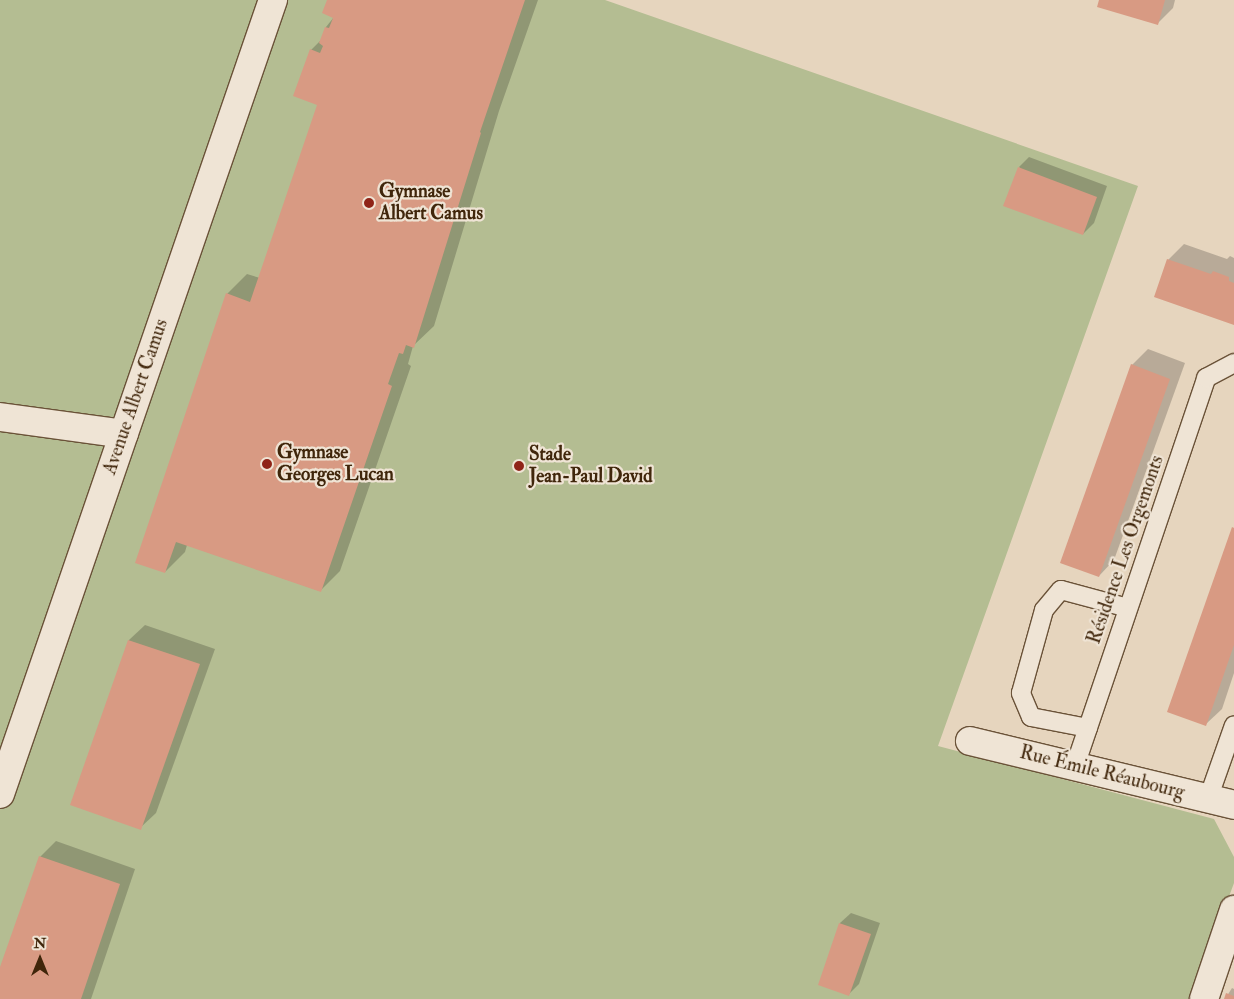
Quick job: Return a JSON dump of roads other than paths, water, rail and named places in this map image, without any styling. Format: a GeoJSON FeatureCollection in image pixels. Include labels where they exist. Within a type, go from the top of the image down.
{"type":"FeatureCollection","features":[{"type":"Feature","properties":{"kind":"street","name":"Avenue Albert Camus"},"geometry":{"type":"LineString","coordinates":[[0,794],[273,0]]}},
{"type":"Feature","properties":{"kind":"street"},"geometry":{"type":"LineString","coordinates":[[0,417],[124,434]]}},
{"type":"Feature","properties":{"kind":"street","name":"Rue Émile Réaubourg"},"geometry":{"type":"LineString","coordinates":[[970,741],[1234,805]]}},
{"type":"Feature","properties":{"kind":"street"},"geometry":{"type":"LineString","coordinates":[[1204,999],[1234,910]]}},
{"type":"Feature","properties":{"kind":"lane","name":"Résidence Les Orgemonts"},"geometry":{"type":"LineString","coordinates":[[1075,766],[1206,378],[1234,363]]}},
{"type":"Feature","properties":{"kind":"lane"},"geometry":{"type":"LineString","coordinates":[[1088,728],[1031,717],[1021,693],[1044,610],[1061,590],[1128,608]]}},
{"type":"Feature","properties":{"kind":"lane"},"geometry":{"type":"LineString","coordinates":[[1208,799],[1234,725]]}},
{"type":"Feature","properties":{"kind":"place","name":"Gymnase Albert Camus"},"geometry":{"type":"Point","coordinates":[369,203]}},
{"type":"Feature","properties":{"kind":"place","name":"Gymnase Georges Lucan"},"geometry":{"type":"Point","coordinates":[267,464]}},
{"type":"Feature","properties":{"kind":"place","name":"Stade Jean-Paul David"},"geometry":{"type":"Point","coordinates":[519,466]}}]}
